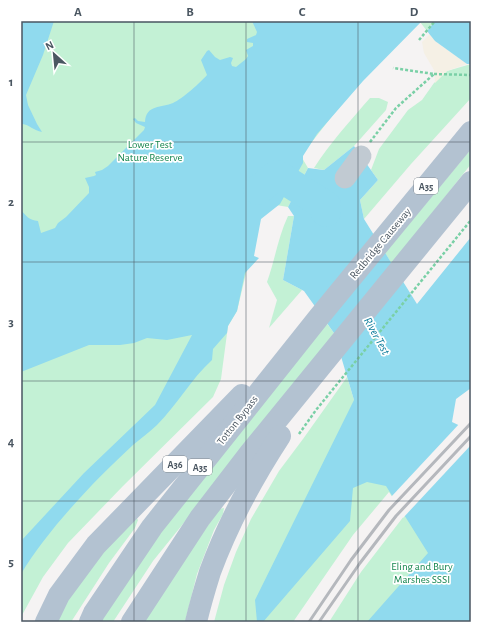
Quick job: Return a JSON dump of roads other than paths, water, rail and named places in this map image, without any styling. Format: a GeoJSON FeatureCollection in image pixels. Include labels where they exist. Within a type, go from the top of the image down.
{"type":"FeatureCollection","features":[{"type":"Feature","properties":{"kind":"main road","name":"Redbridge Causeway"},"geometry":{"type":"LineString","coordinates":[[318,317],[471,132]]}},
{"type":"Feature","properties":{"kind":"main road"},"geometry":{"type":"LineString","coordinates":[[132,622],[200,518],[282,413],[335,351],[471,182]]}},
{"type":"Feature","properties":{"kind":"main road","name":"A36"},"geometry":{"type":"LineString","coordinates":[[46,622],[59,595],[96,545],[318,317]]}},
{"type":"Feature","properties":{"kind":"main road","name":"Totton Bypass"},"geometry":{"type":"LineString","coordinates":[[90,622],[94,613],[152,528],[318,317]]}},
{"type":"Feature","properties":{"kind":"main road"},"geometry":{"type":"LineString","coordinates":[[196,622],[210,573],[241,500],[258,469],[335,351]]}},
{"type":"Feature","properties":{"kind":"lane"},"geometry":{"type":"LineString","coordinates":[[345,178],[361,156]]}},
{"type":"Feature","properties":{"kind":"water"},"geometry":{"type":"Polygon","coordinates":[[[21,21],[54,21],[43,55],[26,95],[28,105],[42,132],[27,125],[21,124],[21,21]]]}},
{"type":"Feature","properties":{"kind":"water"},"geometry":{"type":"Polygon","coordinates":[[[252,21],[422,21],[363,81],[317,134],[303,156],[303,163],[280,204],[261,219],[254,256],[259,258],[245,273],[237,311],[228,326],[227,333],[213,349],[212,360],[197,375],[157,425],[133,445],[88,489],[58,523],[21,574],[21,541],[84,473],[155,405],[192,335],[167,340],[147,338],[134,343],[120,345],[89,345],[21,372],[21,210],[30,219],[38,221],[41,233],[55,228],[58,223],[66,217],[89,193],[89,187],[85,178],[96,175],[95,172],[108,166],[144,130],[145,127],[136,123],[133,119],[135,118],[138,121],[145,122],[146,116],[151,109],[169,105],[177,101],[207,75],[201,60],[207,51],[209,50],[220,60],[230,57],[233,58],[231,63],[232,66],[236,67],[246,59],[248,56],[246,50],[253,46],[253,43],[247,42],[247,39],[256,35],[257,32],[252,21]]]}},
{"type":"Feature","properties":{"kind":"water"},"geometry":{"type":"Polygon","coordinates":[[[435,21],[471,21],[471,64],[467,64],[435,41],[427,31],[435,21]]]}},
{"type":"Feature","properties":{"kind":"water"},"geometry":{"type":"Polygon","coordinates":[[[354,146],[378,180],[360,200],[364,219],[417,304],[471,237],[471,388],[456,399],[452,422],[471,431],[471,622],[367,622],[428,553],[386,486],[367,482],[353,488],[350,521],[263,622],[257,622],[255,600],[354,400],[334,333],[304,291],[283,280],[294,216],[288,207],[308,168],[324,170],[354,146]]]}},
{"type":"Feature","properties":{"kind":"waterway","name":"River Test"},"geometry":{"type":"LineString","coordinates":[[258,190],[277,175],[326,206],[326,212]]}},
{"type":"Feature","properties":{"kind":"railway"},"geometry":{"type":"LineString","coordinates":[[309,622],[351,560],[389,510],[471,423]]}},
{"type":"Feature","properties":{"kind":"railway"},"geometry":{"type":"LineString","coordinates":[[319,622],[360,563],[396,516],[471,436]]}},
{"type":"Feature","properties":{"kind":"park label","name":"Lower Test Nature Reserve"},"geometry":{"type":"Point","coordinates":[150,150]}},
{"type":"Feature","properties":{"kind":"park label","name":"Eling and Bury Marshes SSSI"},"geometry":{"type":"Point","coordinates":[422,572]}}]}
